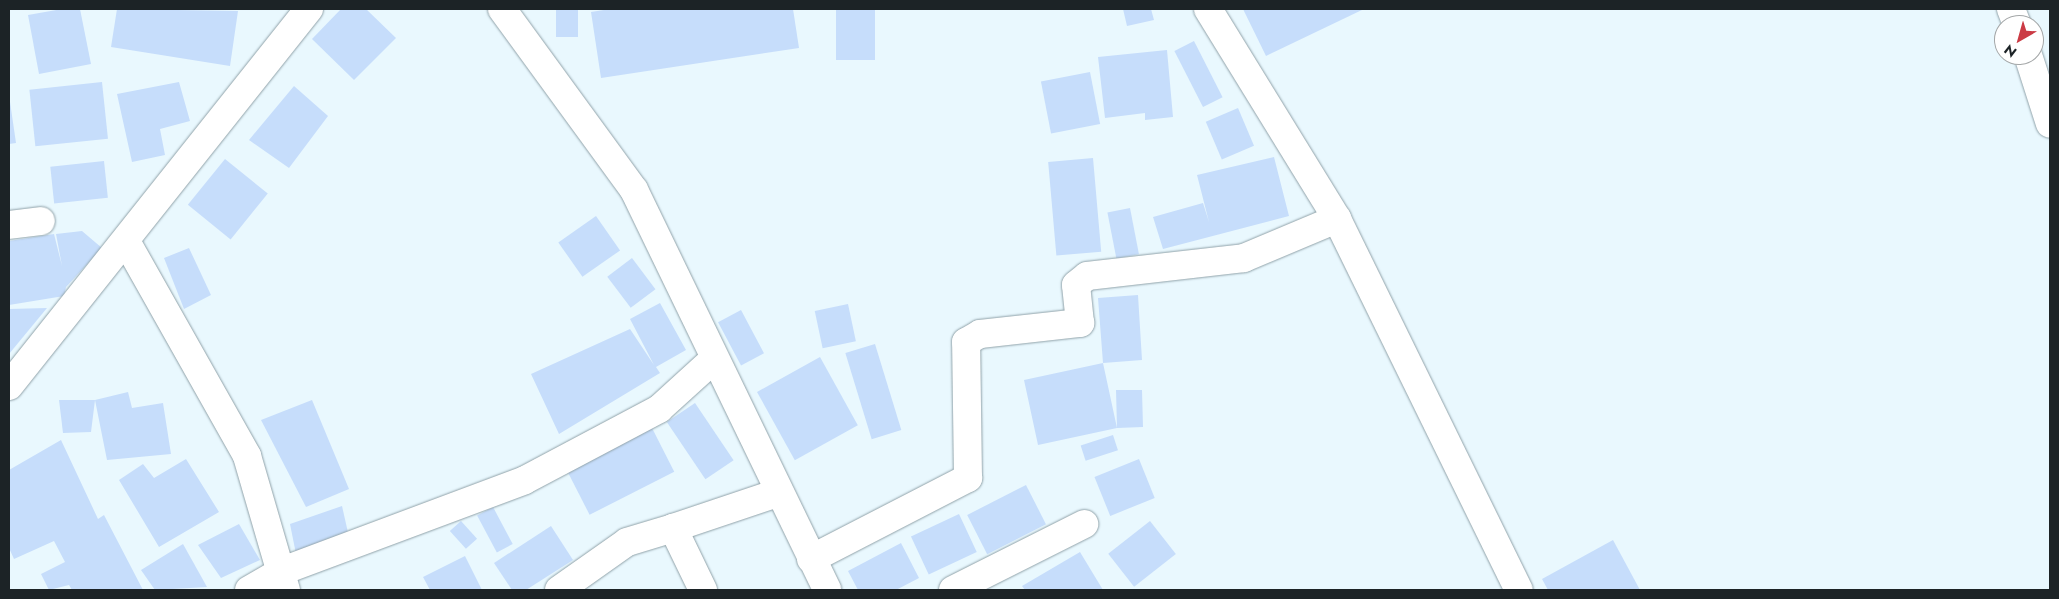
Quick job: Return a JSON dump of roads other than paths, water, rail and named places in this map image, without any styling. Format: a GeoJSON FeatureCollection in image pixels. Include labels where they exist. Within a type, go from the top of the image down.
{"type":"FeatureCollection","features":[{"type":"Feature","properties":{"kind":"street"},"geometry":{"type":"LineString","coordinates":[[502,9],[634,190],[777,493],[827,590]]}},
{"type":"Feature","properties":{"kind":"street"},"geometry":{"type":"LineString","coordinates":[[1208,9],[1337,219],[1519,590]]}},
{"type":"Feature","properties":{"kind":"street"},"geometry":{"type":"LineString","coordinates":[[9,386],[126,241],[301,13]]}},
{"type":"Feature","properties":{"kind":"street"},"geometry":{"type":"LineString","coordinates":[[2033,65],[2046,90],[2050,124]]}},
{"type":"Feature","properties":{"kind":"street"},"geometry":{"type":"LineString","coordinates":[[811,559],[968,478],[966,342],[980,334],[1080,323],[1076,285],[1087,276],[1244,258],[1337,219]]}},
{"type":"Feature","properties":{"kind":"street"},"geometry":{"type":"LineString","coordinates":[[9,226],[41,221]]}},
{"type":"Feature","properties":{"kind":"street"},"geometry":{"type":"LineString","coordinates":[[126,241],[246,456],[284,581]]}},
{"type":"Feature","properties":{"kind":"street"},"geometry":{"type":"LineString","coordinates":[[249,590],[284,581],[525,480],[659,409],[713,360]]}},
{"type":"Feature","properties":{"kind":"street"},"geometry":{"type":"LineString","coordinates":[[559,590],[627,542],[777,493]]}},
{"type":"Feature","properties":{"kind":"street"},"geometry":{"type":"LineString","coordinates":[[954,590],[1084,524]]}},
{"type":"Feature","properties":{"kind":"street"},"geometry":{"type":"LineString","coordinates":[[673,528],[702,590]]}}]}
